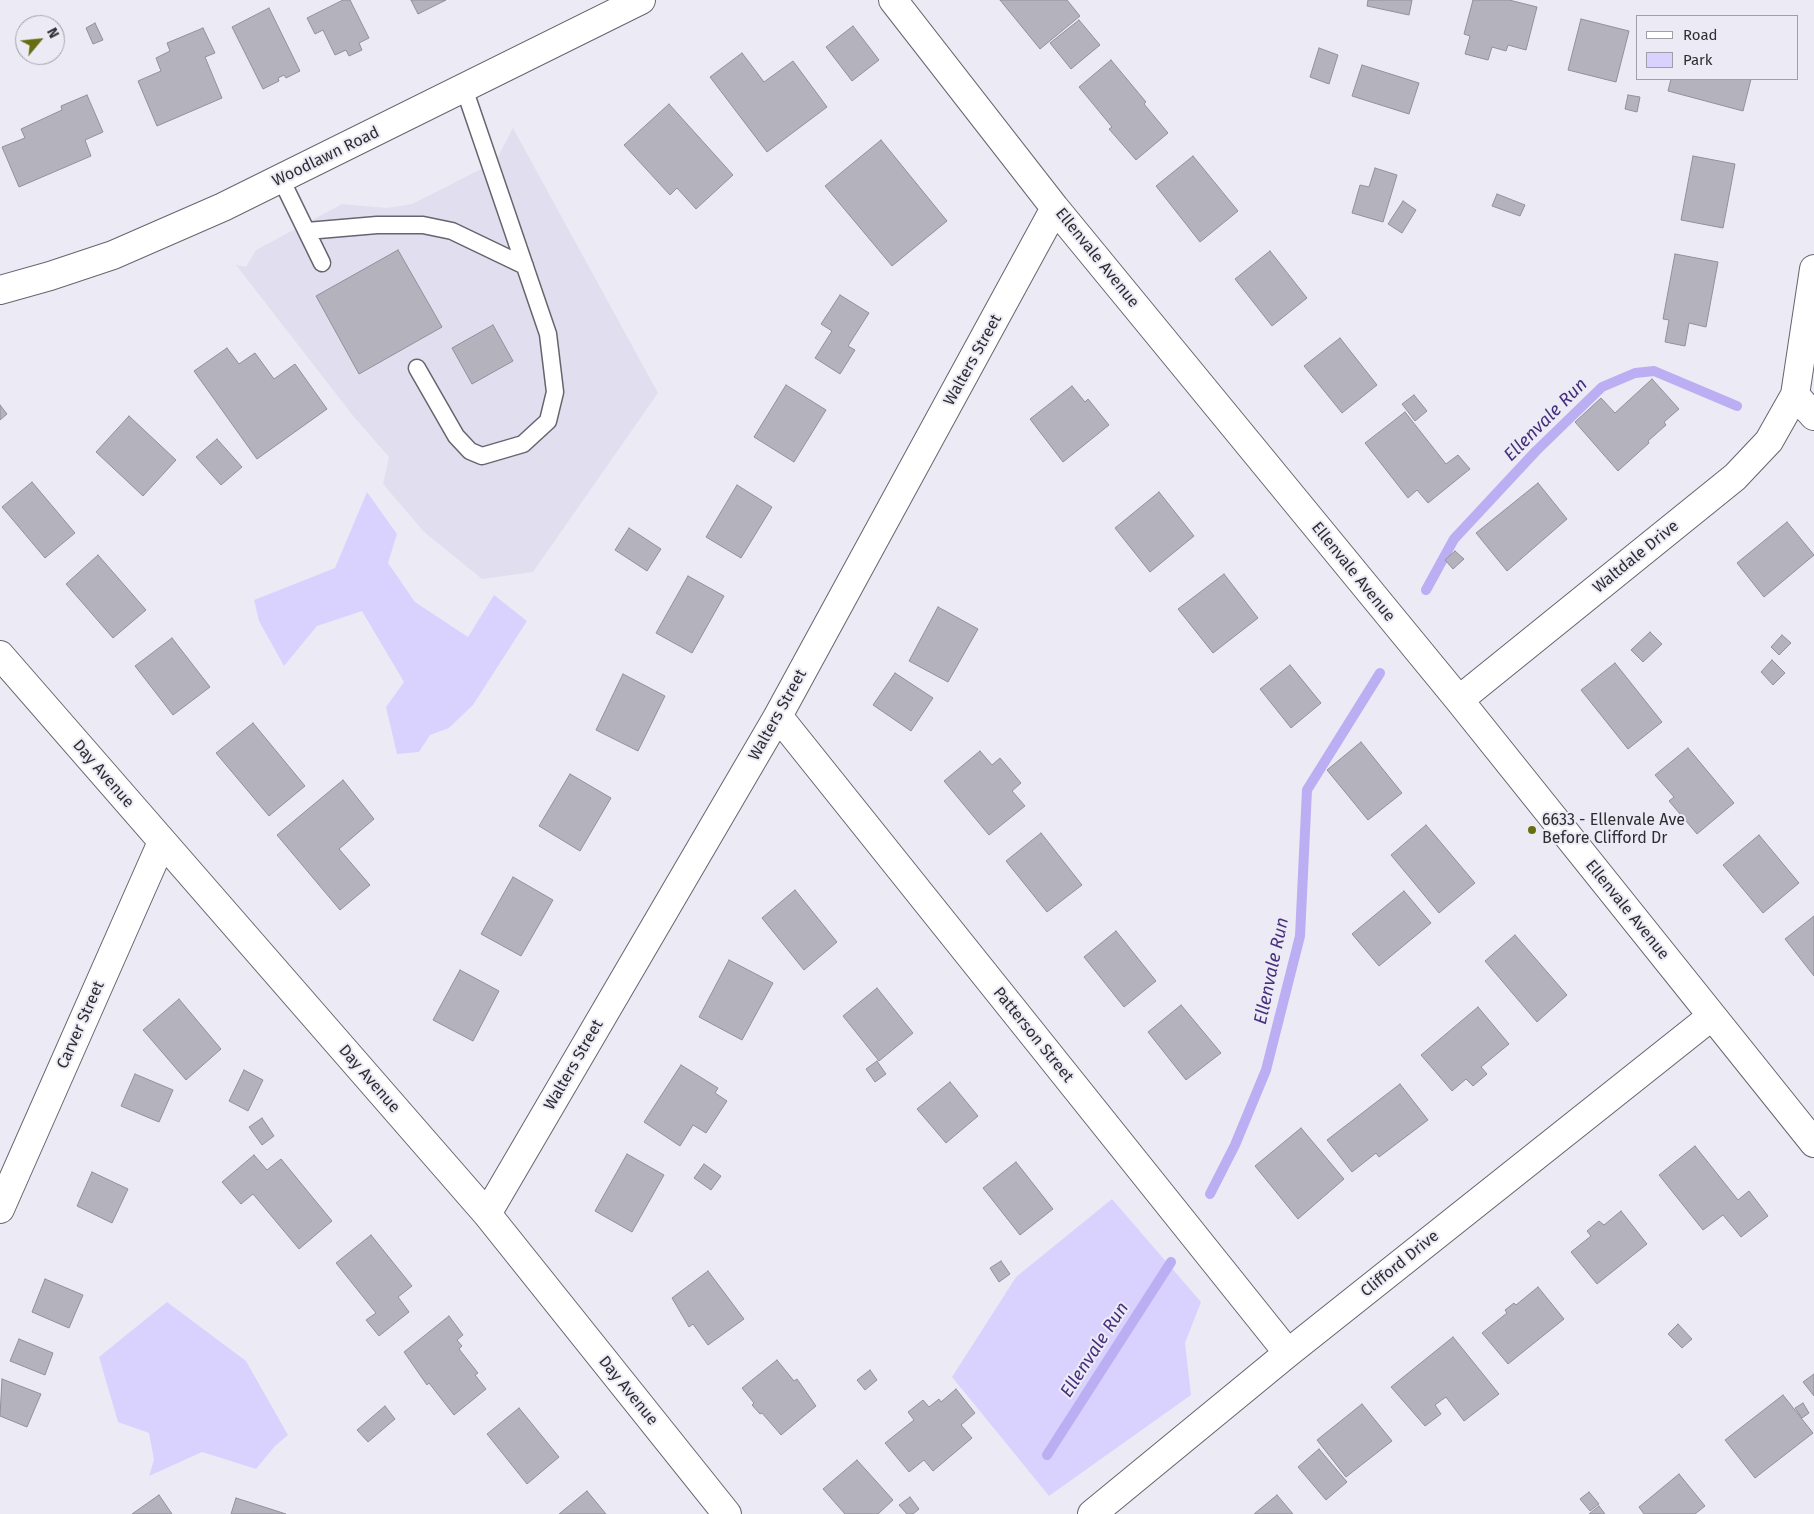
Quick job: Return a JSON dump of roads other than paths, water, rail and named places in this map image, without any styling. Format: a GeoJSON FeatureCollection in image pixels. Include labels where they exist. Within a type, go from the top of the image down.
{"type":"FeatureCollection","features":[{"type":"Feature","properties":{"kind":"street","name":"Woodlawn Road"},"geometry":{"type":"LineString","coordinates":[[0,290],[114,255],[282,179],[641,0]]}},
{"type":"Feature","properties":{"kind":"street","name":"Ellenvale Avenue"},"geometry":{"type":"LineString","coordinates":[[893,0],[1055,208],[1459,700],[1814,1143]]}},
{"type":"Feature","properties":{"kind":"street","name":"Walters Street"},"geometry":{"type":"LineString","coordinates":[[487,1214],[778,716],[1055,208]]}},
{"type":"Feature","properties":{"kind":"street"},"geometry":{"type":"LineString","coordinates":[[1814,269],[1795,395],[1814,416]]}},
{"type":"Feature","properties":{"kind":"street","name":"Waltdale Drive"},"geometry":{"type":"LineString","coordinates":[[1459,700],[1735,477],[1769,441],[1795,395]]}},
{"type":"Feature","properties":{"kind":"street","name":"Day Avenue"},"geometry":{"type":"LineString","coordinates":[[0,655],[487,1214],[727,1514]]}},
{"type":"Feature","properties":{"kind":"street","name":"Patterson Street"},"geometry":{"type":"LineString","coordinates":[[778,716],[1288,1353]]}},
{"type":"Feature","properties":{"kind":"street","name":"Carver Street"},"geometry":{"type":"LineString","coordinates":[[0,1209],[162,842]]}},
{"type":"Feature","properties":{"kind":"street","name":"Clifford Drive"},"geometry":{"type":"LineString","coordinates":[[1092,1514],[1288,1353],[1712,1016]]}},
{"type":"Feature","properties":{"kind":"lane"},"geometry":{"type":"LineString","coordinates":[[417,368],[456,436],[470,451],[482,456],[523,444],[548,421],[556,392],[548,334],[464,88]]}},
{"type":"Feature","properties":{"kind":"lane"},"geometry":{"type":"LineString","coordinates":[[282,179],[322,263]]}},
{"type":"Feature","properties":{"kind":"lane"},"geometry":{"type":"LineString","coordinates":[[307,231],[377,225],[423,226],[452,231],[525,266]]}},
{"type":"Feature","properties":{"kind":"waterway","name":"Ellenvale Run"},"geometry":{"type":"LineString","coordinates":[[1426,590],[1454,539],[1536,451],[1602,387],[1635,373],[1654,371],[1737,406]]}},
{"type":"Feature","properties":{"kind":"waterway","name":"Ellenvale Run"},"geometry":{"type":"LineString","coordinates":[[1210,1194],[1235,1145],[1266,1070],[1300,936],[1307,790],[1380,673]]}},
{"type":"Feature","properties":{"kind":"waterway","name":"Ellenvale Run"},"geometry":{"type":"LineString","coordinates":[[1047,1455],[1171,1262]]}},
{"type":"Feature","properties":{"kind":"place","name":"6633 - Ellenvale Ave Before Clifford Dr"},"geometry":{"type":"Point","coordinates":[1532,830]}}]}
